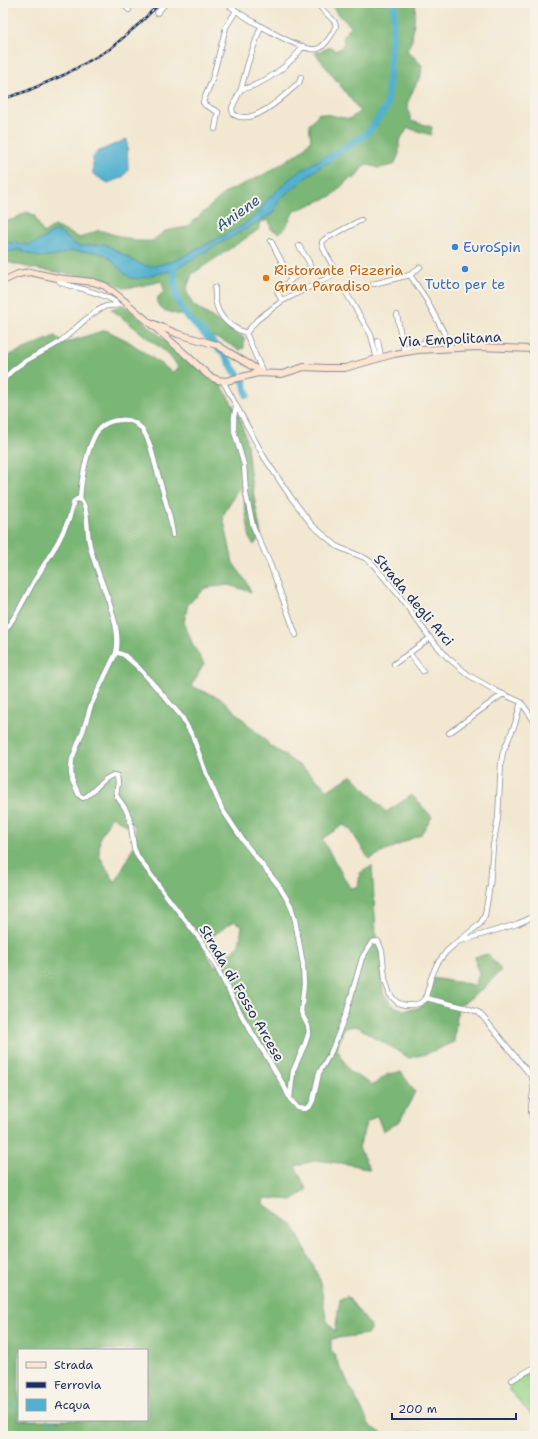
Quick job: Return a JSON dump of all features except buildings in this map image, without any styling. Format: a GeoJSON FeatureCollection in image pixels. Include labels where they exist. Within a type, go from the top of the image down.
{"type":"FeatureCollection","features":[{"type":"Feature","properties":{"kind":"main road"},"geometry":{"type":"LineString","coordinates":[[3,281],[18,274],[30,272],[57,278],[93,282],[103,285],[119,296],[210,376],[226,381]]}},
{"type":"Feature","properties":{"kind":"main road"},"geometry":{"type":"LineString","coordinates":[[148,321],[178,334],[214,343],[263,372]]}},
{"type":"Feature","properties":{"kind":"main road"},"geometry":{"type":"LineString","coordinates":[[172,342],[173,337],[178,334]]}},
{"type":"Feature","properties":{"kind":"main road","name":"Via Empolitana"},"geometry":{"type":"LineString","coordinates":[[226,381],[263,372],[280,374],[306,366],[342,368],[404,350],[493,347],[535,349]]}},
{"type":"Feature","properties":{"kind":"main road"},"geometry":{"type":"LineString","coordinates":[[248,363],[251,369],[249,375]]}},
{"type":"Feature","properties":{"kind":"street"},"geometry":{"type":"LineString","coordinates":[[122,3],[129,10]]}},
{"type":"Feature","properties":{"kind":"street"},"geometry":{"type":"LineString","coordinates":[[157,13],[166,3]]}},
{"type":"Feature","properties":{"kind":"street"},"geometry":{"type":"LineString","coordinates":[[226,3],[261,26],[312,50],[323,45],[336,27],[335,22],[317,4]]}},
{"type":"Feature","properties":{"kind":"street"},"geometry":{"type":"LineString","coordinates":[[215,129],[218,112],[205,105],[203,102],[214,74],[226,27],[236,11]]}},
{"type":"Feature","properties":{"kind":"street"},"geometry":{"type":"LineString","coordinates":[[261,26],[241,89],[232,108],[232,112],[238,117],[250,117],[259,114],[298,84],[301,77]]}},
{"type":"Feature","properties":{"kind":"street"},"geometry":{"type":"LineString","coordinates":[[241,89],[253,87],[262,82],[293,58],[303,46]]}},
{"type":"Feature","properties":{"kind":"street"},"geometry":{"type":"LineString","coordinates":[[246,333],[260,317],[282,301],[333,275],[334,270],[322,247],[322,242],[361,220]]}},
{"type":"Feature","properties":{"kind":"street"},"geometry":{"type":"LineString","coordinates":[[271,241],[291,279]]}},
{"type":"Feature","properties":{"kind":"street"},"geometry":{"type":"LineString","coordinates":[[282,301],[277,294],[277,291],[290,282],[291,279],[310,267],[309,262],[299,246]]}},
{"type":"Feature","properties":{"kind":"street"},"geometry":{"type":"LineString","coordinates":[[373,284],[410,275],[420,267]]}},
{"type":"Feature","properties":{"kind":"street"},"geometry":{"type":"LineString","coordinates":[[410,275],[427,301],[452,348]]}},
{"type":"Feature","properties":{"kind":"street"},"geometry":{"type":"LineString","coordinates":[[3,381],[16,368],[58,343],[90,315],[105,306],[118,305],[117,302],[107,297],[61,282],[57,278]]}},
{"type":"Feature","properties":{"kind":"street"},"geometry":{"type":"LineString","coordinates":[[215,287],[215,300],[222,318],[234,328],[246,333],[263,372]]}},
{"type":"Feature","properties":{"kind":"street"},"geometry":{"type":"LineString","coordinates":[[344,289],[370,333],[379,358]]}},
{"type":"Feature","properties":{"kind":"street"},"geometry":{"type":"LineString","coordinates":[[397,315],[404,350],[410,346],[426,343],[426,338]]}},
{"type":"Feature","properties":{"kind":"street"},"geometry":{"type":"LineString","coordinates":[[378,341],[379,358]]}},
{"type":"Feature","properties":{"kind":"street","name":"Strada degli Arci"},"geometry":{"type":"LineString","coordinates":[[226,381],[236,406],[266,460],[308,521],[333,544],[345,551],[365,558],[372,564],[398,594],[444,655],[461,669],[503,694],[521,702]]}},
{"type":"Feature","properties":{"kind":"street"},"geometry":{"type":"LineString","coordinates":[[236,406],[234,431],[244,465],[246,494],[252,523],[270,564],[296,635]]}},
{"type":"Feature","properties":{"kind":"street","name":"Strada di Fosso Arcese"},"geometry":{"type":"LineString","coordinates":[[173,535],[167,502],[148,440],[140,426],[132,421],[123,420],[111,421],[102,426],[97,432],[86,464],[80,499],[83,502],[85,509],[90,546],[113,615],[116,637],[116,652],[91,705],[83,731],[74,751],[71,768],[74,784],[81,798],[84,798],[104,779],[114,775],[117,776],[118,783],[116,795],[128,815],[137,855],[202,942],[239,1012],[270,1062],[290,1099]]}},
{"type":"Feature","properties":{"kind":"street","name":"Strada di Fosso Arcese"},"geometry":{"type":"LineString","coordinates":[[3,634],[58,542],[69,519],[74,501],[80,499]]}},
{"type":"Feature","properties":{"kind":"street"},"geometry":{"type":"LineString","coordinates":[[394,664],[430,638]]}},
{"type":"Feature","properties":{"kind":"street"},"geometry":{"type":"LineString","coordinates":[[116,652],[124,655],[138,667],[182,717],[190,731],[208,778],[224,812],[249,850],[282,890],[292,908],[304,970],[301,1012],[308,1026],[308,1032],[305,1044],[293,1071],[290,1099],[296,1106],[302,1109],[309,1107],[312,1102],[320,1070],[331,1052],[346,1014],[361,961],[372,942],[377,941],[380,944],[383,954],[386,985],[389,994],[400,1004],[410,1005],[420,1003],[426,998],[431,978],[437,964],[446,952],[480,924],[485,916],[490,885],[492,846],[498,818],[501,763],[503,752],[515,724],[521,702]]}},
{"type":"Feature","properties":{"kind":"street"},"geometry":{"type":"LineString","coordinates":[[410,653],[423,670]]}},
{"type":"Feature","properties":{"kind":"street"},"geometry":{"type":"LineString","coordinates":[[449,733],[503,694]]}},
{"type":"Feature","properties":{"kind":"street"},"geometry":{"type":"LineString","coordinates":[[521,702],[535,722]]}},
{"type":"Feature","properties":{"kind":"street"},"geometry":{"type":"LineString","coordinates":[[457,942],[502,929],[535,916]]}},
{"type":"Feature","properties":{"kind":"street"},"geometry":{"type":"LineString","coordinates":[[426,998],[472,1009],[483,1017],[532,1077],[535,1088],[530,1111],[535,1122]]}},
{"type":"Feature","properties":{"kind":"street"},"geometry":{"type":"LineString","coordinates":[[512,1380],[535,1367]]}},
{"type":"Feature","properties":{"kind":"green space"},"geometry":{"type":"Polygon","coordinates":[[[328,3],[416,3],[412,40],[407,50],[422,65],[421,75],[407,104],[411,121],[432,127],[431,135],[408,128],[399,141],[399,154],[394,165],[379,168],[365,164],[354,179],[350,178],[332,196],[294,211],[286,227],[279,233],[271,229],[269,220],[259,223],[259,229],[192,274],[186,290],[193,305],[244,338],[244,348],[239,350],[222,340],[206,335],[186,317],[163,310],[157,303],[158,297],[164,291],[162,281],[136,287],[123,288],[104,278],[31,268],[3,261],[3,219],[5,221],[12,220],[27,212],[34,215],[43,233],[54,226],[80,238],[99,230],[135,241],[152,241],[165,231],[187,227],[226,192],[265,174],[303,150],[311,140],[309,125],[319,113],[350,119],[360,111],[315,53],[331,47],[336,51],[344,45],[343,35],[351,27],[328,3]]]}},
{"type":"Feature","properties":{"kind":"green space"},"geometry":{"type":"Polygon","coordinates":[[[124,305],[212,380],[222,386],[241,420],[247,444],[251,480],[261,535],[254,545],[250,540],[243,494],[239,487],[223,516],[233,563],[246,581],[251,592],[229,585],[205,588],[188,604],[184,622],[193,645],[204,664],[191,686],[222,699],[271,746],[307,771],[328,790],[352,775],[386,812],[412,795],[432,817],[421,834],[369,859],[350,829],[343,825],[322,839],[350,888],[358,887],[360,873],[372,866],[376,944],[381,949],[383,993],[392,1005],[404,1010],[418,1008],[426,1002],[432,978],[475,985],[479,973],[476,966],[475,957],[488,954],[501,970],[483,989],[458,1007],[454,1042],[426,1054],[409,1058],[356,1026],[344,1028],[337,1049],[350,1072],[373,1085],[388,1074],[401,1072],[415,1092],[400,1121],[383,1131],[377,1116],[366,1123],[359,1148],[370,1170],[353,1165],[317,1160],[295,1166],[307,1190],[292,1200],[265,1198],[264,1204],[293,1225],[320,1280],[326,1319],[335,1332],[340,1299],[347,1296],[371,1327],[368,1334],[331,1339],[331,1349],[370,1426],[387,1436],[3,1436],[3,363],[10,355],[55,336],[64,343],[106,330],[128,341],[172,372],[179,368],[168,354],[111,309],[124,305]],[[112,816],[100,837],[99,855],[115,883],[136,840],[134,824],[126,825],[112,816]],[[234,921],[201,944],[215,967],[239,945],[242,926],[234,921]]]}},
{"type":"Feature","properties":{"kind":"green space"},"geometry":{"type":"Polygon","coordinates":[[[535,1369],[535,1419],[509,1390],[511,1383],[535,1369]]]}},
{"type":"Feature","properties":{"kind":"green space"},"geometry":{"type":"Polygon","coordinates":[[[423,1431],[428,1436],[390,1436],[423,1431]]]}},
{"type":"Feature","properties":{"kind":"water"},"geometry":{"type":"Polygon","coordinates":[[[127,139],[128,170],[123,177],[108,183],[93,174],[93,158],[97,152],[127,139]]]}},
{"type":"Feature","properties":{"kind":"water","name":"Aniene"},"geometry":{"type":"Polygon","coordinates":[[[326,156],[330,162],[317,169],[280,199],[272,214],[173,270],[138,279],[131,278],[124,273],[106,255],[95,252],[71,251],[56,256],[39,257],[19,250],[3,252],[3,242],[30,245],[45,238],[56,230],[78,246],[105,244],[145,266],[154,266],[176,260],[242,226],[259,212],[267,200],[295,174],[326,156]]]}},
{"type":"Feature","properties":{"kind":"waterway","name":"Aniene"},"geometry":{"type":"LineString","coordinates":[[321,163],[368,133],[387,106],[395,3]]}},
{"type":"Feature","properties":{"kind":"waterway"},"geometry":{"type":"LineString","coordinates":[[3,264],[6,251]]}},
{"type":"Feature","properties":{"kind":"waterway"},"geometry":{"type":"LineString","coordinates":[[173,266],[177,300],[186,315],[226,356],[234,370],[244,382],[247,395]]}},
{"type":"Feature","properties":{"kind":"waterway"},"geometry":{"type":"LineString","coordinates":[[3,1400],[18,1408]]}},
{"type":"Feature","properties":{"kind":"waterway"},"geometry":{"type":"LineString","coordinates":[[48,1421],[80,1436]]}},
{"type":"Feature","properties":{"kind":"railway"},"geometry":{"type":"LineString","coordinates":[[3,99],[27,91],[66,74],[110,49],[160,3]]}},
{"type":"Feature","properties":{"kind":"place","name":"EuroSpin"},"geometry":{"type":"Point","coordinates":[455,247]}},
{"type":"Feature","properties":{"kind":"place","name":"Tutto per te"},"geometry":{"type":"Point","coordinates":[465,269]}},
{"type":"Feature","properties":{"kind":"place","name":"Ristorante Pizzeria Gran Paradiso"},"geometry":{"type":"Point","coordinates":[266,278]}}]}
